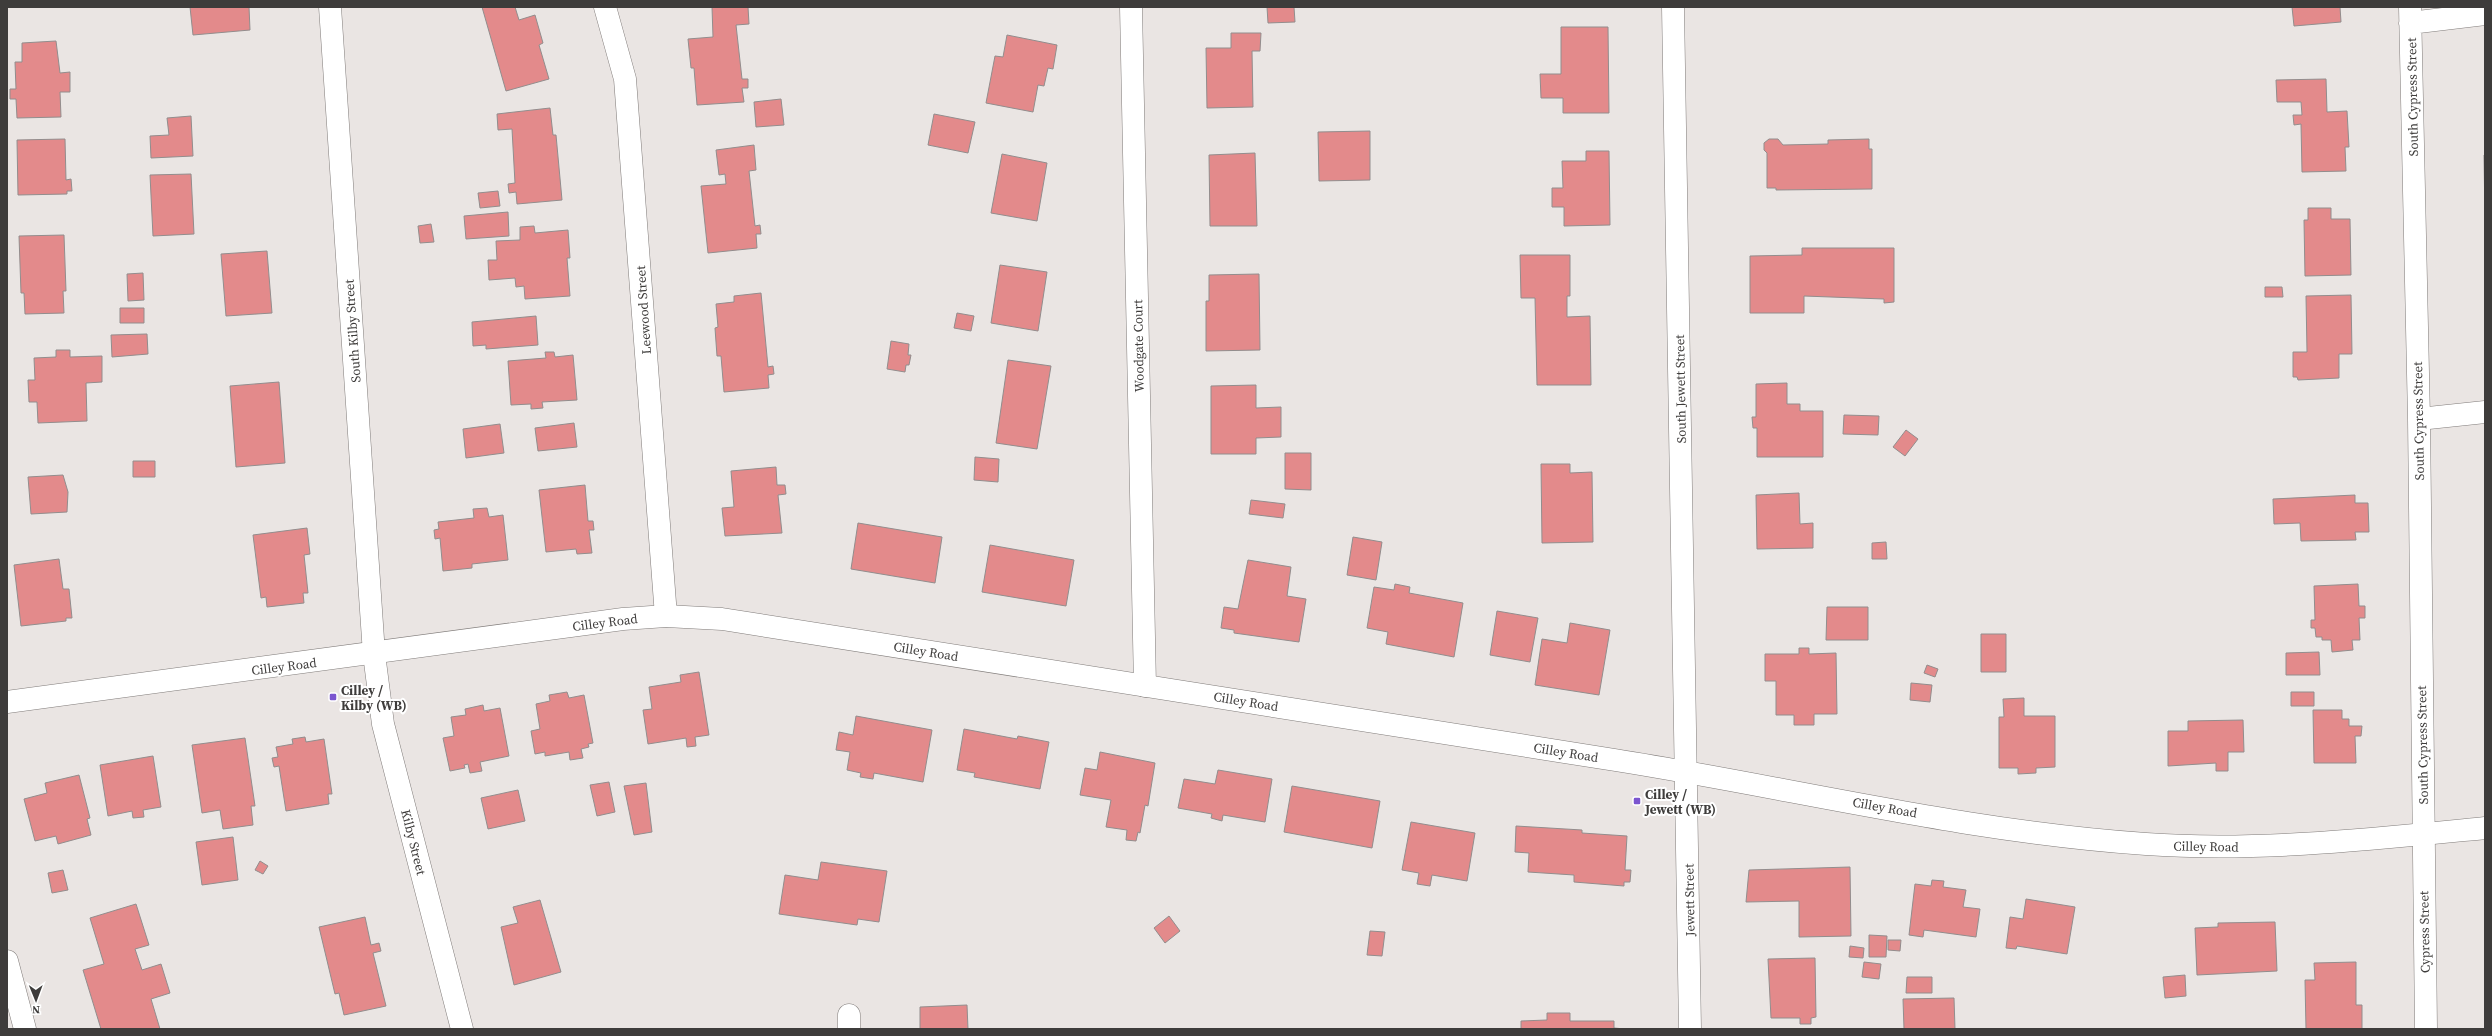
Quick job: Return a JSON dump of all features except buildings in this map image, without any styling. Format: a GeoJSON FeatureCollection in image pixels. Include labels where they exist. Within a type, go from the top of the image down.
{"type":"FeatureCollection","features":[{"type":"Feature","properties":{"kind":"street","name":"South Kilby Street"},"geometry":{"type":"LineString","coordinates":[[330,7],[374,654]]}},
{"type":"Feature","properties":{"kind":"street","name":"Leewood Street"},"geometry":{"type":"LineString","coordinates":[[605,7],[625,79],[666,616]]}},
{"type":"Feature","properties":{"kind":"street","name":"Woodgate Court"},"geometry":{"type":"LineString","coordinates":[[1131,7],[1145,686]]}},
{"type":"Feature","properties":{"kind":"street","name":"South Jewett Street"},"geometry":{"type":"LineString","coordinates":[[1673,7],[1688,771]]}},
{"type":"Feature","properties":{"kind":"street"},"geometry":{"type":"LineString","coordinates":[[2410,15],[2485,14]]}},
{"type":"Feature","properties":{"kind":"street","name":"South Cypress Street"},"geometry":{"type":"LineString","coordinates":[[2410,15],[2419,419],[2422,834]]}},
{"type":"Feature","properties":{"kind":"street"},"geometry":{"type":"LineString","coordinates":[[2419,419],[2485,412]]}},
{"type":"Feature","properties":{"kind":"street","name":"Cilley Road"},"geometry":{"type":"LineString","coordinates":[[7,702],[374,654],[624,619],[666,616],[722,619],[1688,771],[1979,825],[2074,838],[2141,844],[2234,847],[2422,834],[2485,828]]}},
{"type":"Feature","properties":{"kind":"street","name":"Kilby Street"},"geometry":{"type":"LineString","coordinates":[[374,654],[383,724],[462,1029]]}},
{"type":"Feature","properties":{"kind":"street","name":"Jewett Street"},"geometry":{"type":"LineString","coordinates":[[1688,771],[1690,1029]]}},
{"type":"Feature","properties":{"kind":"street","name":"Cypress Street"},"geometry":{"type":"LineString","coordinates":[[2422,834],[2426,1029]]}},
{"type":"Feature","properties":{"kind":"street"},"geometry":{"type":"LineString","coordinates":[[7,961],[25,1029]]}},
{"type":"Feature","properties":{"kind":"place","name":"Cilley / Kilby (WB)"},"geometry":{"type":"Point","coordinates":[333,697]}},
{"type":"Feature","properties":{"kind":"place","name":"Cilley / Jewett (WB)"},"geometry":{"type":"Point","coordinates":[1637,801]}}]}
